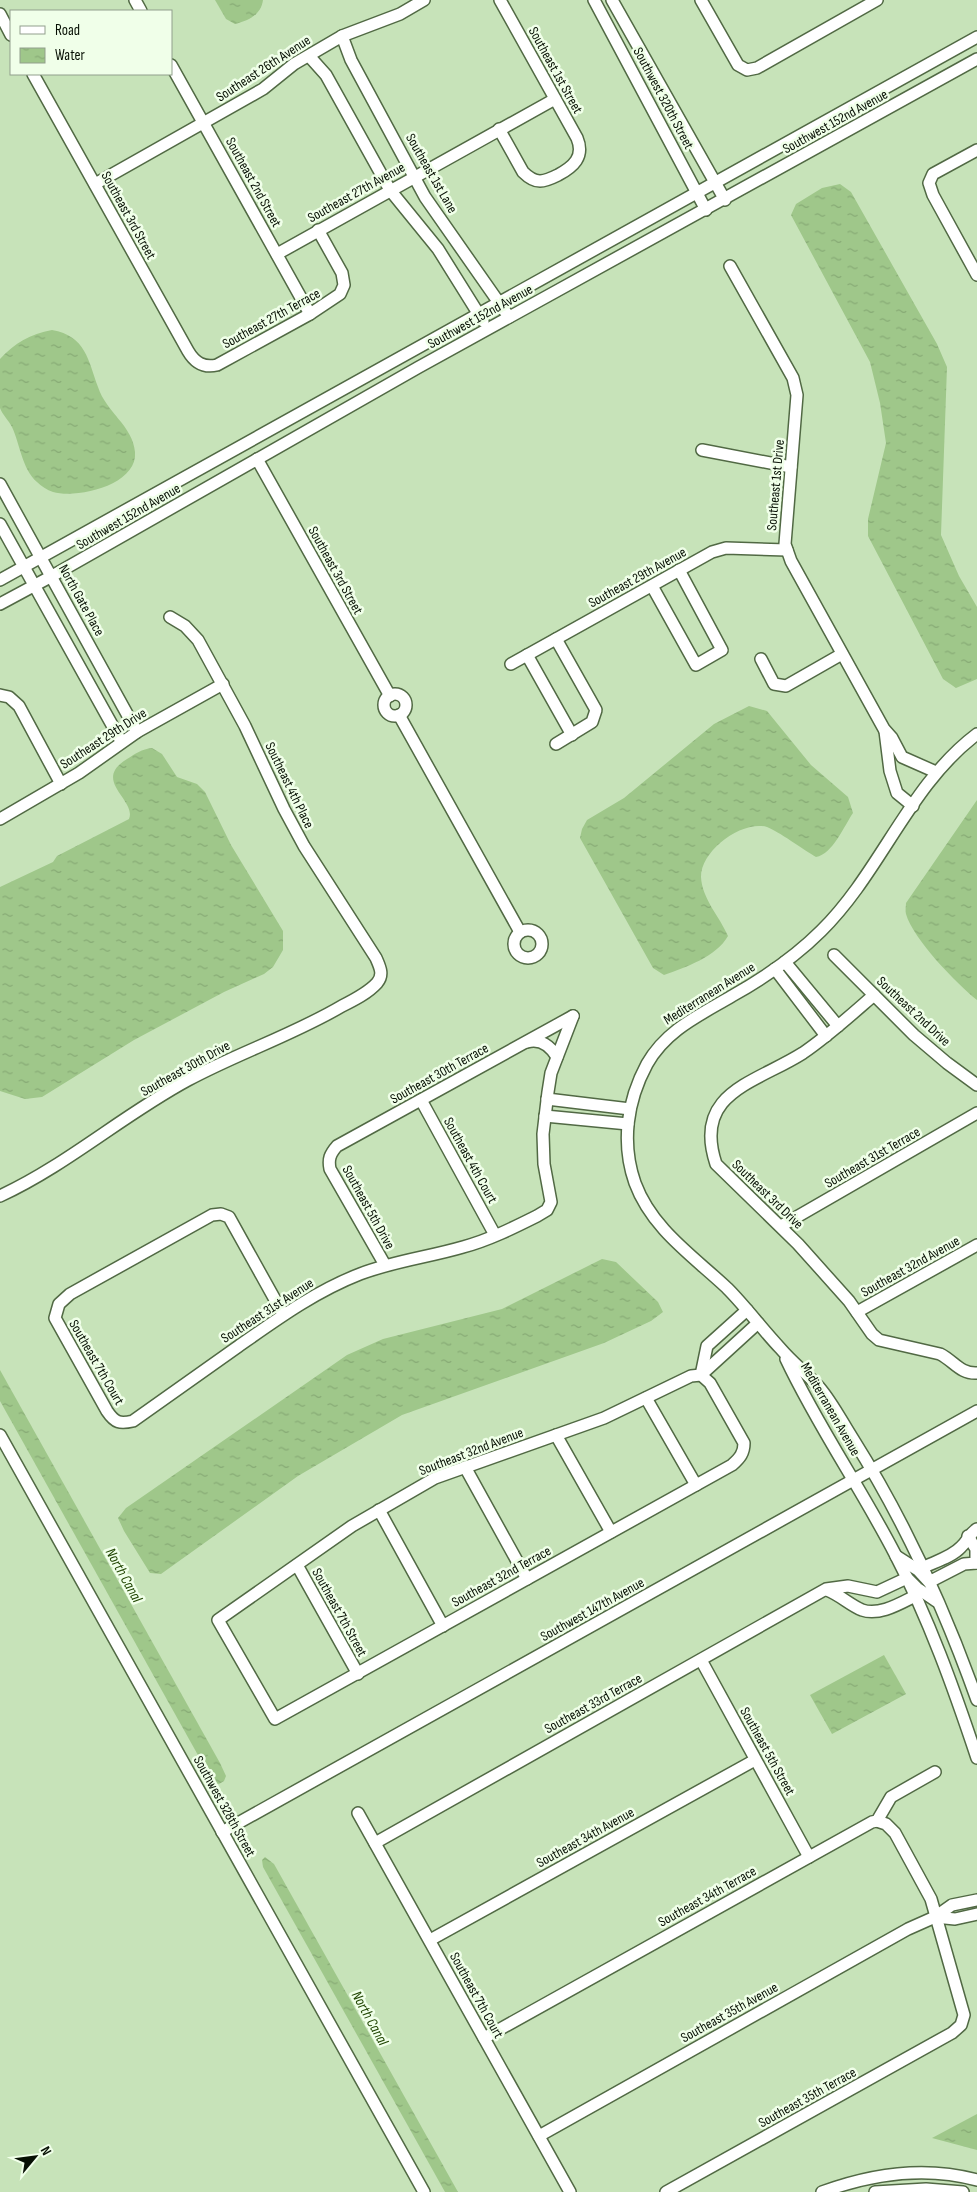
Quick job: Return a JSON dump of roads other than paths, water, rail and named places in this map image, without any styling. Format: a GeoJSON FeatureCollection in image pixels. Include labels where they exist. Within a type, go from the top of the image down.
{"type":"FeatureCollection","features":[{"type":"Feature","properties":{"kind":"street","name":"Southeast 26th Avenue"},"geometry":{"type":"LineString","coordinates":[[95,184],[263,89],[294,64],[342,36],[400,14],[424,0]]}},
{"type":"Feature","properties":{"kind":"street","name":"Southeast 1st Street"},"geometry":{"type":"LineString","coordinates":[[500,0],[579,143],[579,155],[571,168],[546,180],[538,181],[529,178],[523,172],[500,129]]}},
{"type":"Feature","properties":{"kind":"street","name":"Southwest 320th Street"},"geometry":{"type":"LineString","coordinates":[[594,0],[706,210]]}},
{"type":"Feature","properties":{"kind":"street","name":"Southwest 320th Street"},"geometry":{"type":"LineString","coordinates":[[612,0],[725,200]]}},
{"type":"Feature","properties":{"kind":"street"},"geometry":{"type":"LineString","coordinates":[[701,0],[738,65],[747,70],[757,68],[776,58],[877,0]]}},
{"type":"Feature","properties":{"kind":"street"},"geometry":{"type":"LineString","coordinates":[[0,14],[10,33]]}},
{"type":"Feature","properties":{"kind":"street","name":"Southeast 1st Lane"},"geometry":{"type":"LineString","coordinates":[[342,36],[350,60],[433,207],[509,318]]}},
{"type":"Feature","properties":{"kind":"street","name":"Southwest 152nd Avenue"},"geometry":{"type":"LineString","coordinates":[[0,580],[977,37]]}},
{"type":"Feature","properties":{"kind":"street"},"geometry":{"type":"LineString","coordinates":[[309,56],[326,75],[390,190],[438,249],[487,329]]}},
{"type":"Feature","properties":{"kind":"street","name":"Southwest 152nd Avenue"},"geometry":{"type":"LineString","coordinates":[[0,604],[487,329],[725,200],[977,59]]}},
{"type":"Feature","properties":{"kind":"street","name":"Southeast 2nd Street"},"geometry":{"type":"LineString","coordinates":[[172,67],[310,314]]}},
{"type":"Feature","properties":{"kind":"street","name":"Southeast 3rd Street"},"geometry":{"type":"LineString","coordinates":[[34,75],[192,357],[198,363],[206,366]]}},
{"type":"Feature","properties":{"kind":"street","name":"Southeast 27th Avenue"},"geometry":{"type":"LineString","coordinates":[[277,254],[554,99]]}},
{"type":"Feature","properties":{"kind":"street"},"geometry":{"type":"LineString","coordinates":[[977,150],[932,174],[929,183],[933,195],[977,275]]}},
{"type":"Feature","properties":{"kind":"street"},"geometry":{"type":"LineString","coordinates":[[415,220],[433,207]]}},
{"type":"Feature","properties":{"kind":"street","name":"Southeast 27th Terrace"},"geometry":{"type":"LineString","coordinates":[[206,366],[217,365],[336,298],[344,285],[342,273],[318,230]]}},
{"type":"Feature","properties":{"kind":"street","name":"Southeast 1st Drive"},"geometry":{"type":"LineString","coordinates":[[730,266],[793,378],[797,396],[785,544],[790,561],[884,729],[892,738],[902,757]]}},
{"type":"Feature","properties":{"kind":"street"},"geometry":{"type":"LineString","coordinates":[[702,450],[792,467]]}},
{"type":"Feature","properties":{"kind":"street","name":"Southeast 3rd Street"},"geometry":{"type":"LineString","coordinates":[[257,460],[390,696],[385,701],[384,708],[389,714],[399,715],[520,932]]}},
{"type":"Feature","properties":{"kind":"street","name":"North Gate Place"},"geometry":{"type":"LineString","coordinates":[[1,489],[41,556],[137,732]]}},
{"type":"Feature","properties":{"kind":"street"},"geometry":{"type":"LineString","coordinates":[[0,524],[121,741]]}},
{"type":"Feature","properties":{"kind":"street","name":"Southeast 29th Avenue"},"geometry":{"type":"LineString","coordinates":[[511,664],[712,552],[726,548],[787,550]]}},
{"type":"Feature","properties":{"kind":"street"},"geometry":{"type":"LineString","coordinates":[[652,586],[696,665],[722,650],[679,570]]}},
{"type":"Feature","properties":{"kind":"street","name":"Southeast 4th Place"},"geometry":{"type":"LineString","coordinates":[[170,617],[186,626],[198,640],[223,684],[293,827],[320,873],[370,947],[381,971]]}},
{"type":"Feature","properties":{"kind":"street"},"geometry":{"type":"LineString","coordinates":[[556,639],[596,710],[592,722],[556,744]]}},
{"type":"Feature","properties":{"kind":"street"},"geometry":{"type":"LineString","coordinates":[[74,656],[90,647]]}},
{"type":"Feature","properties":{"kind":"street"},"geometry":{"type":"LineString","coordinates":[[761,660],[774,684],[786,686],[842,654]]}},
{"type":"Feature","properties":{"kind":"street"},"geometry":{"type":"LineString","coordinates":[[527,655],[572,734]]}},
{"type":"Feature","properties":{"kind":"street","name":"Southeast 29th Drive"},"geometry":{"type":"LineString","coordinates":[[0,819],[61,784],[121,741],[223,684]]}},
{"type":"Feature","properties":{"kind":"street"},"geometry":{"type":"LineString","coordinates":[[1,695],[12,699],[19,706],[61,784]]}},
{"type":"Feature","properties":{"kind":"street","name":"Southeast 1st Drive"},"geometry":{"type":"LineString","coordinates":[[884,729],[889,763],[897,793],[913,806]]}},
{"type":"Feature","properties":{"kind":"street","name":"Mediterranean Avenue"},"geometry":{"type":"LineString","coordinates":[[977,734],[959,748],[936,772],[850,898],[801,951],[731,997],[702,1012],[663,1041],[648,1063],[633,1094],[628,1124],[628,1158],[636,1184],[648,1209],[664,1230],[730,1291],[783,1351],[821,1389],[872,1470],[929,1582],[977,1700]]}},
{"type":"Feature","properties":{"kind":"street"},"geometry":{"type":"LineString","coordinates":[[889,763],[902,757],[936,772]]}},
{"type":"Feature","properties":{"kind":"street","name":"Southeast 2nd Drive"},"geometry":{"type":"LineString","coordinates":[[834,955],[914,1035],[947,1063],[977,1084]]}},
{"type":"Feature","properties":{"kind":"street"},"geometry":{"type":"LineString","coordinates":[[785,962],[838,1026]]}},
{"type":"Feature","properties":{"kind":"street"},"geometry":{"type":"LineString","coordinates":[[775,969],[826,1036]]}},
{"type":"Feature","properties":{"kind":"street","name":"Southeast 30th Drive"},"geometry":{"type":"LineString","coordinates":[[0,1196],[68,1158],[156,1098],[188,1080],[308,1025],[360,996],[379,982],[381,971]]}},
{"type":"Feature","properties":{"kind":"street","name":"Southeast 3rd Drive"},"geometry":{"type":"LineString","coordinates":[[874,995],[826,1036],[796,1057],[732,1092],[720,1105],[712,1120],[710,1136],[716,1164],[781,1226],[857,1312],[872,1334],[879,1340],[940,1354],[948,1358],[962,1371],[973,1373]]}},
{"type":"Feature","properties":{"kind":"street"},"geometry":{"type":"LineString","coordinates":[[810,1014],[821,1005]]}},
{"type":"Feature","properties":{"kind":"street","name":"Southeast 30th Terrace"},"geometry":{"type":"LineString","coordinates":[[329,1163],[329,1157],[337,1146],[573,1016],[557,1058]]}},
{"type":"Feature","properties":{"kind":"street"},"geometry":{"type":"LineString","coordinates":[[526,1042],[532,1040],[546,1045],[557,1058],[551,1073],[545,1116],[628,1124]]}},
{"type":"Feature","properties":{"kind":"street"},"geometry":{"type":"LineString","coordinates":[[547,1099],[630,1109]]}},
{"type":"Feature","properties":{"kind":"street","name":"Southeast 4th Court"},"geometry":{"type":"LineString","coordinates":[[421,1100],[496,1235]]}},
{"type":"Feature","properties":{"kind":"street","name":"Southeast 31st Terrace"},"geometry":{"type":"LineString","coordinates":[[781,1226],[977,1113]]}},
{"type":"Feature","properties":{"kind":"street","name":"Southeast 31st Avenue"},"geometry":{"type":"LineString","coordinates":[[121,1424],[134,1421],[283,1314],[324,1290],[385,1265],[464,1247],[496,1235],[547,1210],[551,1202],[544,1164],[543,1134],[545,1116]]}},
{"type":"Feature","properties":{"kind":"street","name":"Southeast 5th Drive"},"geometry":{"type":"LineString","coordinates":[[329,1163],[330,1169],[385,1265]]}},
{"type":"Feature","properties":{"kind":"street","name":"Southeast 7th Court"},"geometry":{"type":"LineString","coordinates":[[121,1424],[113,1420],[107,1411],[55,1318],[56,1310],[70,1294],[212,1215],[221,1214],[229,1217],[283,1314]]}},
{"type":"Feature","properties":{"kind":"street","name":"Southeast 32nd Avenue"},"geometry":{"type":"LineString","coordinates":[[857,1312],[977,1245]]}},
{"type":"Feature","properties":{"kind":"street"},"geometry":{"type":"LineString","coordinates":[[701,1375],[707,1346],[747,1310]]}},
{"type":"Feature","properties":{"kind":"street","name":"Southeast 32nd Avenue"},"geometry":{"type":"LineString","coordinates":[[276,1719],[218,1620],[352,1526],[435,1478],[604,1418],[691,1376],[701,1375],[758,1323]]}},
{"type":"Feature","properties":{"kind":"street","name":"Mediterranean Avenue"},"geometry":{"type":"LineString","coordinates":[[783,1351],[806,1400],[855,1480],[907,1578],[953,1687],[977,1758]]}},
{"type":"Feature","properties":{"kind":"street","name":"Southeast 32nd Terrace"},"geometry":{"type":"LineString","coordinates":[[276,1719],[732,1465],[740,1458],[744,1451],[744,1443],[710,1384],[701,1375]]}},
{"type":"Feature","properties":{"kind":"street"},"geometry":{"type":"LineString","coordinates":[[646,1398],[696,1485]]}},
{"type":"Feature","properties":{"kind":"street","name":"Southwest 147th Avenue"},"geometry":{"type":"LineString","coordinates":[[222,1832],[977,1411]]}},
{"type":"Feature","properties":{"kind":"street","name":"Southwest 328th Street"},"geometry":{"type":"LineString","coordinates":[[0,1435],[424,2192]]}},
{"type":"Feature","properties":{"kind":"street"},"geometry":{"type":"LineString","coordinates":[[556,1435],[611,1532]]}},
{"type":"Feature","properties":{"kind":"street"},"geometry":{"type":"LineString","coordinates":[[464,1467],[527,1579]]}},
{"type":"Feature","properties":{"kind":"street"},"geometry":{"type":"LineString","coordinates":[[379,1510],[443,1626]]}},
{"type":"Feature","properties":{"kind":"street"},"geometry":{"type":"LineString","coordinates":[[922,1568],[956,1551],[973,1533]]}},
{"type":"Feature","properties":{"kind":"street"},"geometry":{"type":"LineString","coordinates":[[896,1556],[918,1570],[929,1582],[964,1564],[977,1563],[973,1533]]}},
{"type":"Feature","properties":{"kind":"street","name":"Southeast 7th Street"},"geometry":{"type":"LineString","coordinates":[[297,1565],[358,1674]]}},
{"type":"Feature","properties":{"kind":"street"},"geometry":{"type":"LineString","coordinates":[[907,1578],[917,1588],[936,1600]]}},
{"type":"Feature","properties":{"kind":"street","name":"Southeast 33rd Terrace"},"geometry":{"type":"LineString","coordinates":[[375,1843],[826,1589],[848,1586],[877,1592],[907,1578]]}},
{"type":"Feature","properties":{"kind":"street"},"geometry":{"type":"LineString","coordinates":[[826,1589],[863,1610],[872,1611],[884,1610],[915,1596]]}},
{"type":"Feature","properties":{"kind":"street","name":"Southeast 5th Street"},"geometry":{"type":"LineString","coordinates":[[700,1660],[809,1857]]}},
{"type":"Feature","properties":{"kind":"street","name":"Southeast 34th Avenue"},"geometry":{"type":"LineString","coordinates":[[430,1940],[755,1760]]}},
{"type":"Feature","properties":{"kind":"street"},"geometry":{"type":"LineString","coordinates":[[935,1772],[891,1797],[878,1821],[886,1824],[895,1833],[931,1899],[935,1917]]}},
{"type":"Feature","properties":{"kind":"street","name":"Southeast 7th Court"},"geometry":{"type":"LineString","coordinates":[[358,1813],[570,2192]]}},
{"type":"Feature","properties":{"kind":"street","name":"Southeast 34th Terrace"},"geometry":{"type":"LineString","coordinates":[[484,2038],[872,1822],[878,1821]]}},
{"type":"Feature","properties":{"kind":"street","name":"Southeast 35th Avenue"},"geometry":{"type":"LineString","coordinates":[[539,2136],[908,1928],[935,1917],[952,1905],[977,1900]]}},
{"type":"Feature","properties":{"kind":"street","name":"Southeast 35th Avenue"},"geometry":{"type":"LineString","coordinates":[[935,1917],[955,1919],[977,1914]]}},
{"type":"Feature","properties":{"kind":"street","name":"Southeast 35th Terrace"},"geometry":{"type":"LineString","coordinates":[[666,2192],[944,2038],[961,2025],[964,2015],[935,1917]]}},
{"type":"Feature","properties":{"kind":"street"},"geometry":{"type":"LineString","coordinates":[[822,2192],[875,2177],[903,2173],[950,2175],[977,2180]]}},
{"type":"Feature","properties":{"kind":"street"},"geometry":{"type":"LineString","coordinates":[[946,2191],[950,2175]]}},
{"type":"Feature","properties":{"kind":"street"},"geometry":{"type":"LineString","coordinates":[[875,2192],[963,2192],[965,2177]]}},
{"type":"Feature","properties":{"kind":"water"},"geometry":{"type":"Polygon","coordinates":[[[215,0],[263,0],[257,13],[245,21],[235,24],[226,19],[215,0]]]}},
{"type":"Feature","properties":{"kind":"water"},"geometry":{"type":"Polygon","coordinates":[[[840,184],[851,192],[937,344],[947,367],[941,535],[959,576],[977,607],[977,679],[956,688],[943,679],[868,536],[868,519],[886,443],[880,403],[870,362],[791,215],[796,204],[822,188],[840,184]]]}},
{"type":"Feature","properties":{"kind":"water"},"geometry":{"type":"Polygon","coordinates":[[[52,330],[63,333],[79,344],[88,359],[102,396],[130,434],[133,443],[135,452],[133,463],[127,473],[117,481],[90,491],[64,494],[53,492],[44,488],[32,477],[12,427],[0,408],[0,359],[23,340],[52,330]]]}},
{"type":"Feature","properties":{"kind":"water"},"geometry":{"type":"Polygon","coordinates":[[[749,706],[767,711],[811,765],[848,797],[853,813],[838,839],[828,851],[816,857],[772,829],[757,826],[735,833],[715,847],[703,867],[702,885],[728,936],[716,950],[700,960],[664,975],[653,968],[580,838],[582,829],[587,820],[624,798],[714,724],[749,706]]]}},
{"type":"Feature","properties":{"kind":"water"},"geometry":{"type":"Polygon","coordinates":[[[152,748],[162,754],[177,777],[197,784],[205,792],[231,845],[283,931],[283,950],[273,967],[264,974],[224,992],[134,1040],[42,1097],[25,1099],[0,1091],[0,887],[53,862],[57,856],[129,819],[130,812],[117,790],[113,775],[117,767],[127,759],[152,748]]]}},
{"type":"Feature","properties":{"kind":"water"},"geometry":{"type":"Polygon","coordinates":[[[977,800],[977,1000],[958,983],[917,936],[906,914],[906,903],[977,800]]]}},
{"type":"Feature","properties":{"kind":"water"},"geometry":{"type":"Polygon","coordinates":[[[602,1259],[616,1262],[658,1302],[663,1312],[651,1321],[604,1343],[402,1415],[298,1476],[161,1574],[150,1573],[118,1518],[126,1508],[347,1355],[383,1339],[502,1309],[602,1259]]]}},
{"type":"Feature","properties":{"kind":"water","name":"North Canal"},"geometry":{"type":"Polygon","coordinates":[[[0,1370],[220,1763],[226,1776],[224,1781],[219,1784],[213,1782],[0,1401],[0,1370]]]}},
{"type":"Feature","properties":{"kind":"water"},"geometry":{"type":"Polygon","coordinates":[[[884,1655],[906,1694],[832,1734],[810,1695],[884,1655]]]}},
{"type":"Feature","properties":{"kind":"water","name":"North Canal"},"geometry":{"type":"Polygon","coordinates":[[[265,1857],[274,1864],[458,2192],[445,2192],[263,1867],[262,1860],[265,1857]]]}},
{"type":"Feature","properties":{"kind":"water"},"geometry":{"type":"Polygon","coordinates":[[[977,2114],[977,2150],[932,2138],[977,2114]]]}}]}
